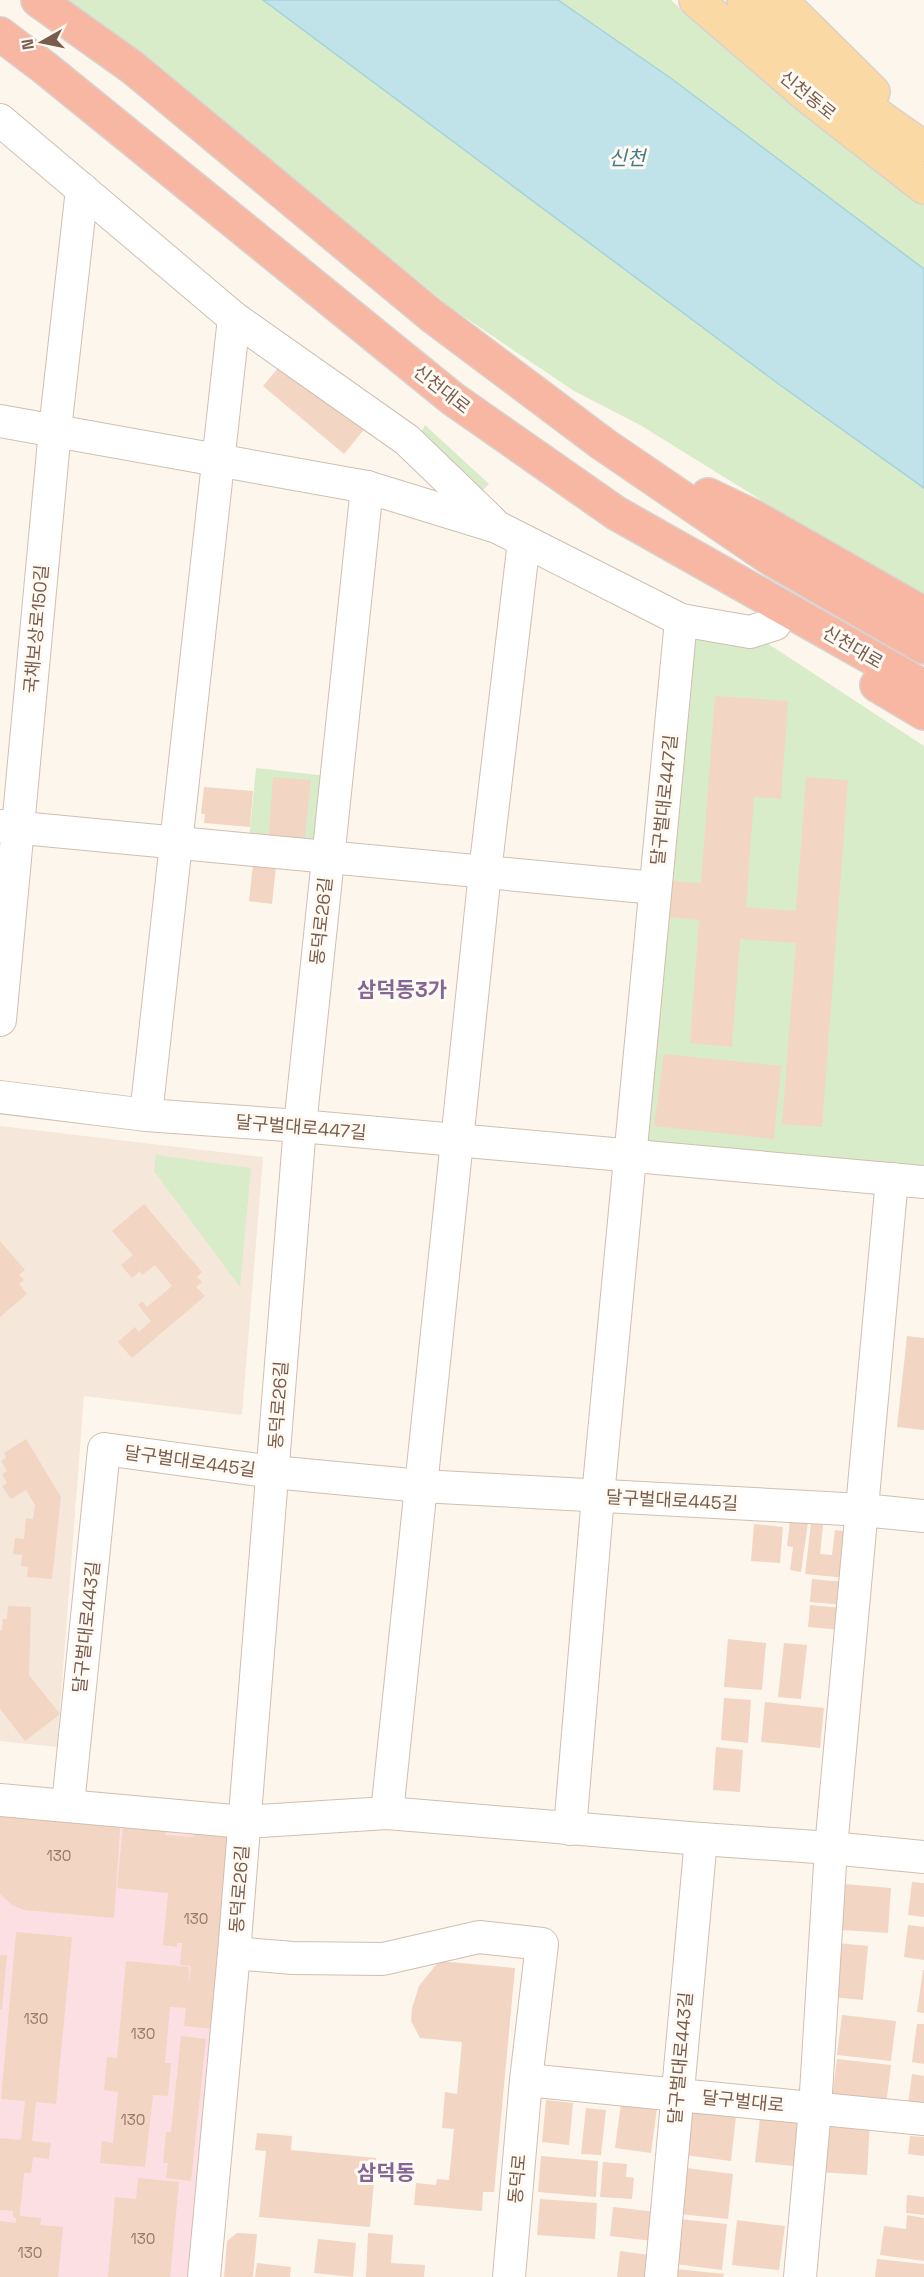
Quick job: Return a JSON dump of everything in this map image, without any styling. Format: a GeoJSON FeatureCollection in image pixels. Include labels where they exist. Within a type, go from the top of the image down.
{"type":"FeatureCollection","features":[{"type":"Feature","properties":{"kind":"highway","name":"신천대로"},"geometry":{"type":"LineString","coordinates":[[38,0],[132,67],[431,315],[603,444],[770,558],[924,647]]}},
{"type":"Feature","properties":{"kind":"highway","name":"신천대로"},"geometry":{"type":"LineString","coordinates":[[0,33],[453,399],[616,513],[924,687]]}},
{"type":"Feature","properties":{"kind":"highway"},"geometry":{"type":"LineString","coordinates":[[603,444],[753,517],[924,614]]}},
{"type":"Feature","properties":{"kind":"highway"},"geometry":{"type":"LineString","coordinates":[[616,513],[775,624],[924,713]]}},
{"type":"Feature","properties":{"kind":"main road","name":"신천동로"},"geometry":{"type":"LineString","coordinates":[[696,0],[810,98],[924,187]]}},
{"type":"Feature","properties":{"kind":"main road"},"geometry":{"type":"LineString","coordinates":[[744,0],[809,67],[924,148]]}},
{"type":"Feature","properties":{"kind":"main road"},"geometry":{"type":"LineString","coordinates":[[780,0],[852,74],[924,140]]}},
{"type":"Feature","properties":{"kind":"main road"},"geometry":{"type":"LineString","coordinates":[[893,110],[924,125]]}},
{"type":"Feature","properties":{"kind":"street"},"geometry":{"type":"LineString","coordinates":[[0,120],[234,318],[407,440],[511,534]]}},
{"type":"Feature","properties":{"kind":"street","name":"국채보상로150길"},"geometry":{"type":"LineString","coordinates":[[8,827],[82,189]]}},
{"type":"Feature","properties":{"kind":"street"},"geometry":{"type":"LineString","coordinates":[[146,1115],[234,318]]}},
{"type":"Feature","properties":{"kind":"street"},"geometry":{"type":"LineString","coordinates":[[0,421],[367,487],[511,534],[681,620],[750,632],[775,624]]}},
{"type":"Feature","properties":{"kind":"street","name":"동덕로26길"},"geometry":{"type":"LineString","coordinates":[[204,2277],[234,1953],[300,1126],[367,487]]}},
{"type":"Feature","properties":{"kind":"street"},"geometry":{"type":"LineString","coordinates":[[387,1814],[485,872],[511,534]]}},
{"type":"Feature","properties":{"kind":"street","name":"달구벌대로447길"},"geometry":{"type":"LineString","coordinates":[[629,1156],[681,620]]}},
{"type":"Feature","properties":{"kind":"street"},"geometry":{"type":"LineString","coordinates":[[0,1020],[8,827]]}},
{"type":"Feature","properties":{"kind":"street","name":"동덕로26길"},"geometry":{"type":"LineString","coordinates":[[8,827],[655,888]]}},
{"type":"Feature","properties":{"kind":"street","name":"달구벌대로447길"},"geometry":{"type":"LineString","coordinates":[[0,1097],[146,1115],[300,1126],[924,1182]]}},
{"type":"Feature","properties":{"kind":"street"},"geometry":{"type":"LineString","coordinates":[[570,1829],[629,1156]]}},
{"type":"Feature","properties":{"kind":"street"},"geometry":{"type":"LineString","coordinates":[[800,2277],[814,2109],[831,1848],[892,1179]]}},
{"type":"Feature","properties":{"kind":"street","name":"달구벌대로445길"},"geometry":{"type":"LineString","coordinates":[[104,1449],[273,1472],[421,1486],[863,1510],[924,1516]]}},
{"type":"Feature","properties":{"kind":"street","name":"달구벌대로443길"},"geometry":{"type":"LineString","coordinates":[[68,1805],[104,1449]]}},
{"type":"Feature","properties":{"kind":"street"},"geometry":{"type":"LineString","coordinates":[[0,1800],[244,1822],[387,1814],[924,1857]]}},
{"type":"Feature","properties":{"kind":"street","name":"달구벌대로443길"},"geometry":{"type":"LineString","coordinates":[[661,2277],[701,1839]]}},
{"type":"Feature","properties":{"kind":"street","name":"동덕로26길"},"geometry":{"type":"LineString","coordinates":[[234,1953],[292,1958],[383,1959],[479,1937],[542,1944]]}},
{"type":"Feature","properties":{"kind":"street","name":"동덕로"},"geometry":{"type":"LineString","coordinates":[[508,2277],[526,2080],[542,1944]]}},
{"type":"Feature","properties":{"kind":"street","name":"달구벌대로"},"geometry":{"type":"LineString","coordinates":[[526,2080],[924,2119]]}},
{"type":"Feature","properties":{"kind":"shaded area"},"geometry":{"type":"Polygon","coordinates":[[[0,1126],[263,1157],[242,1415],[84,1396],[57,1747],[0,1741],[0,1126]]]}},
{"type":"Feature","properties":{"kind":"shaded area"},"geometry":{"type":"Polygon","coordinates":[[[0,1799],[225,1820],[196,2277],[0,2277],[0,1799]]]}},
{"type":"Feature","properties":{"kind":"green space"},"geometry":{"type":"Polygon","coordinates":[[[64,0],[263,0],[780,385],[924,488],[924,601],[640,425],[574,391],[451,308],[140,53],[64,0]]]}},
{"type":"Feature","properties":{"kind":"green space"},"geometry":{"type":"Polygon","coordinates":[[[558,0],[671,0],[683,11],[810,98],[924,187],[924,269],[672,79],[558,0]]]}},
{"type":"Feature","properties":{"kind":"green space"},"geometry":{"type":"Polygon","coordinates":[[[425,425],[489,484],[480,493],[409,457],[425,425]]]}},
{"type":"Feature","properties":{"kind":"green space"},"geometry":{"type":"Polygon","coordinates":[[[681,620],[750,632],[924,746],[924,1182],[629,1156],[681,620]]]}},
{"type":"Feature","properties":{"kind":"green space"},"geometry":{"type":"Polygon","coordinates":[[[256,768],[337,777],[328,857],[248,850],[256,768]]]}},
{"type":"Feature","properties":{"kind":"green space"},"geometry":{"type":"Polygon","coordinates":[[[156,1155],[251,1168],[240,1287],[154,1171],[156,1155]]]}},
{"type":"Feature","properties":{"kind":"water","name":"신천"},"geometry":{"type":"Polygon","coordinates":[[[263,0],[558,0],[672,79],[924,269],[924,488],[780,385],[263,0]]]}},
{"type":"Feature","properties":{"kind":"building"},"geometry":{"type":"Polygon","coordinates":[[[285,360],[366,427],[344,454],[263,386],[285,360]]]}},
{"type":"Feature","properties":{"kind":"building"},"geometry":{"type":"Polygon","coordinates":[[[715,696],[788,701],[781,799],[754,797],[746,907],[796,911],[806,777],[848,780],[822,1127],[782,1124],[796,943],[740,939],[732,1047],[690,1043],[699,920],[670,917],[672,881],[701,883],[715,696]]]}},
{"type":"Feature","properties":{"kind":"building"},"geometry":{"type":"Polygon","coordinates":[[[273,777],[311,780],[305,838],[269,835],[273,777]]]}},
{"type":"Feature","properties":{"kind":"building"},"geometry":{"type":"Polygon","coordinates":[[[204,787],[253,791],[250,827],[204,823],[205,814],[201,814],[204,787]]]}},
{"type":"Feature","properties":{"kind":"building"},"geometry":{"type":"Polygon","coordinates":[[[254,855],[277,858],[272,904],[249,901],[254,855]]]}},
{"type":"Feature","properties":{"kind":"building"},"geometry":{"type":"Polygon","coordinates":[[[664,1054],[781,1066],[774,1139],[654,1126],[664,1054]]]}},
{"type":"Feature","properties":{"kind":"building"},"geometry":{"type":"Polygon","coordinates":[[[144,1204],[202,1272],[197,1277],[202,1282],[196,1287],[205,1296],[132,1358],[118,1342],[135,1327],[139,1332],[151,1321],[138,1305],[142,1301],[147,1307],[172,1286],[155,1265],[142,1275],[140,1271],[132,1278],[121,1265],[133,1255],[112,1231],[144,1204]]]}},
{"type":"Feature","properties":{"kind":"building"},"geometry":{"type":"Polygon","coordinates":[[[0,1241],[25,1270],[19,1275],[24,1280],[19,1284],[27,1294],[0,1317],[0,1241]]]}},
{"type":"Feature","properties":{"kind":"building"},"geometry":{"type":"Polygon","coordinates":[[[907,1336],[924,1338],[924,1430],[897,1427],[907,1336]]]}},
{"type":"Feature","properties":{"kind":"building"},"geometry":{"type":"Polygon","coordinates":[[[26,1439],[61,1497],[52,1579],[27,1577],[28,1567],[21,1566],[22,1555],[13,1554],[15,1538],[24,1539],[26,1518],[33,1519],[35,1505],[26,1490],[11,1499],[2,1486],[7,1483],[2,1474],[7,1471],[1,1461],[6,1458],[4,1453],[26,1439]]]}},
{"type":"Feature","properties":{"kind":"building"},"geometry":{"type":"Polygon","coordinates":[[[790,1521],[808,1523],[801,1572],[790,1570],[793,1547],[787,1546],[790,1521]]]}},
{"type":"Feature","properties":{"kind":"building"},"geometry":{"type":"Polygon","coordinates":[[[811,1523],[823,1525],[820,1554],[832,1555],[835,1530],[852,1532],[847,1578],[805,1574],[811,1523]]]}},
{"type":"Feature","properties":{"kind":"building"},"geometry":{"type":"Polygon","coordinates":[[[754,1524],[783,1527],[780,1563],[751,1561],[754,1524]]]}},
{"type":"Feature","properties":{"kind":"building"},"geometry":{"type":"Polygon","coordinates":[[[812,1579],[846,1582],[844,1605],[810,1602],[812,1579]]]}},
{"type":"Feature","properties":{"kind":"building"},"geometry":{"type":"Polygon","coordinates":[[[810,1605],[844,1608],[842,1630],[808,1627],[810,1605]]]}},
{"type":"Feature","properties":{"kind":"building"},"geometry":{"type":"Polygon","coordinates":[[[8,1606],[31,1607],[29,1675],[60,1714],[25,1741],[0,1709],[0,1630],[2,1631],[3,1619],[7,1619],[8,1606]]]}},
{"type":"Feature","properties":{"kind":"building"},"geometry":{"type":"Polygon","coordinates":[[[728,1639],[766,1643],[762,1690],[724,1687],[728,1639]]]}},
{"type":"Feature","properties":{"kind":"building"},"geometry":{"type":"Polygon","coordinates":[[[784,1643],[807,1645],[801,1699],[778,1697],[784,1643]]]}},
{"type":"Feature","properties":{"kind":"building"},"geometry":{"type":"Polygon","coordinates":[[[724,1698],[751,1700],[748,1743],[721,1740],[724,1698]]]}},
{"type":"Feature","properties":{"kind":"building"},"geometry":{"type":"Polygon","coordinates":[[[765,1702],[824,1708],[820,1748],[761,1742],[765,1702]]]}},
{"type":"Feature","properties":{"kind":"building"},"geometry":{"type":"Polygon","coordinates":[[[716,1747],[743,1750],[740,1792],[713,1790],[716,1747]]]}},
{"type":"Feature","properties":{"kind":"building"},"geometry":{"type":"Polygon","coordinates":[[[0,1808],[121,1817],[114,1918],[24,1910],[12,1905],[0,1894],[0,1808]]]}},
{"type":"Feature","properties":{"kind":"building"},"geometry":{"type":"Polygon","coordinates":[[[123,1825],[166,1829],[166,1835],[194,1837],[194,1832],[234,1835],[216,2029],[184,2026],[186,2008],[170,2007],[165,2063],[171,2063],[168,2096],[153,2095],[145,2167],[100,2163],[102,2141],[113,2143],[118,2092],[104,2090],[107,2057],[117,2058],[126,1961],[189,1967],[189,1983],[191,1966],[180,1965],[182,1943],[177,1943],[177,1947],[163,1945],[168,1893],[117,1888],[123,1825]]]}},
{"type":"Feature","properties":{"kind":"building"},"geometry":{"type":"Polygon","coordinates":[[[912,1882],[924,1883],[924,1917],[908,1915],[912,1882]]]}},
{"type":"Feature","properties":{"kind":"building"},"geometry":{"type":"Polygon","coordinates":[[[844,1884],[891,1888],[888,1933],[841,1930],[844,1884]]]}},
{"type":"Feature","properties":{"kind":"building"},"geometry":{"type":"Polygon","coordinates":[[[908,1925],[924,1927],[924,1960],[904,1957],[908,1925]]]}},
{"type":"Feature","properties":{"kind":"building"},"geometry":{"type":"Polygon","coordinates":[[[16,1932],[72,1937],[56,2104],[36,2102],[32,2141],[51,2143],[49,2159],[33,2157],[31,2173],[24,2173],[20,2212],[20,2216],[41,2218],[40,2225],[63,2227],[58,2277],[0,2277],[0,2221],[16,2223],[16,2218],[13,2218],[13,2211],[0,2210],[0,2138],[21,2140],[25,2101],[1,2099],[16,1932]]]}},
{"type":"Feature","properties":{"kind":"building"},"geometry":{"type":"Polygon","coordinates":[[[837,1943],[868,1946],[863,2000],[832,1997],[837,1943]]]}},
{"type":"Feature","properties":{"kind":"building"},"geometry":{"type":"Polygon","coordinates":[[[0,1955],[7,1955],[2,2009],[0,2009],[0,1955]]]}},
{"type":"Feature","properties":{"kind":"building"},"geometry":{"type":"Polygon","coordinates":[[[439,1961],[515,1968],[494,2192],[483,2192],[482,2211],[414,2205],[416,2183],[436,2185],[437,2179],[449,2180],[454,2129],[442,2128],[445,2092],[457,2094],[462,2042],[420,2038],[411,2021],[412,2008],[419,1986],[439,1961]]]}},
{"type":"Feature","properties":{"kind":"building"},"geometry":{"type":"Polygon","coordinates":[[[924,1970],[924,2013],[917,2012],[924,1970]]]}},
{"type":"Feature","properties":{"kind":"building"},"geometry":{"type":"Polygon","coordinates":[[[842,2015],[896,2021],[891,2061],[837,2055],[842,2015]]]}},
{"type":"Feature","properties":{"kind":"building"},"geometry":{"type":"Polygon","coordinates":[[[917,2024],[924,2024],[924,2064],[912,2062],[917,2024]]]}},
{"type":"Feature","properties":{"kind":"building"},"geometry":{"type":"Polygon","coordinates":[[[181,2036],[206,2039],[191,2181],[166,2178],[168,2163],[163,2163],[166,2132],[171,2132],[181,2036]]]}},
{"type":"Feature","properties":{"kind":"building"},"geometry":{"type":"Polygon","coordinates":[[[837,2059],[891,2065],[886,2105],[832,2099],[837,2059]]]}},
{"type":"Feature","properties":{"kind":"building"},"geometry":{"type":"Polygon","coordinates":[[[912,2074],[924,2076],[924,2115],[907,2112],[912,2074]]]}},
{"type":"Feature","properties":{"kind":"building"},"geometry":{"type":"Polygon","coordinates":[[[546,2100],[573,2103],[569,2145],[542,2142],[546,2100]]]}},
{"type":"Feature","properties":{"kind":"building"},"geometry":{"type":"Polygon","coordinates":[[[621,2103],[657,2108],[651,2153],[615,2148],[621,2103]]]}},
{"type":"Feature","properties":{"kind":"building"},"geometry":{"type":"Polygon","coordinates":[[[586,2108],[606,2110],[601,2155],[581,2154],[586,2108]]]}},
{"type":"Feature","properties":{"kind":"building"},"geometry":{"type":"Polygon","coordinates":[[[689,2110],[736,2116],[731,2161],[684,2155],[689,2110]]]}},
{"type":"Feature","properties":{"kind":"building"},"geometry":{"type":"Polygon","coordinates":[[[760,2117],[807,2122],[802,2167],[755,2162],[760,2117]]]}},
{"type":"Feature","properties":{"kind":"building"},"geometry":{"type":"Polygon","coordinates":[[[831,2119],[870,2121],[867,2175],[817,2172],[831,2119]]]}},
{"type":"Feature","properties":{"kind":"building"},"geometry":{"type":"Polygon","coordinates":[[[257,2133],[292,2136],[291,2150],[376,2158],[370,2227],[259,2217],[266,2151],[255,2150],[257,2133]]]}},
{"type":"Feature","properties":{"kind":"building"},"geometry":{"type":"Polygon","coordinates":[[[910,2136],[924,2137],[924,2156],[908,2154],[910,2136]]]}},
{"type":"Feature","properties":{"kind":"building"},"geometry":{"type":"Polygon","coordinates":[[[541,2156],[598,2161],[596,2197],[538,2192],[541,2156]]]}},
{"type":"Feature","properties":{"kind":"building"},"geometry":{"type":"Polygon","coordinates":[[[603,2162],[627,2164],[626,2177],[634,2178],[632,2199],[600,2197],[603,2162]]]}},
{"type":"Feature","properties":{"kind":"building"},"geometry":{"type":"Polygon","coordinates":[[[686,2168],[733,2174],[728,2219],[680,2214],[686,2168]]]}},
{"type":"Feature","properties":{"kind":"building"},"geometry":{"type":"Polygon","coordinates":[[[138,2178],[179,2182],[170,2277],[108,2277],[115,2197],[136,2199],[138,2178]]]}},
{"type":"Feature","properties":{"kind":"building"},"geometry":{"type":"Polygon","coordinates":[[[907,2195],[924,2197],[924,2215],[906,2213],[907,2195]]]}},
{"type":"Feature","properties":{"kind":"building"},"geometry":{"type":"Polygon","coordinates":[[[540,2199],[597,2203],[595,2239],[537,2235],[540,2199]]]}},
{"type":"Feature","properties":{"kind":"building"},"geometry":{"type":"Polygon","coordinates":[[[613,2207],[656,2212],[653,2241],[610,2236],[613,2207]]]}},
{"type":"Feature","properties":{"kind":"building"},"geometry":{"type":"Polygon","coordinates":[[[907,2215],[924,2218],[924,2261],[880,2255],[884,2226],[906,2229],[907,2215]]]}},
{"type":"Feature","properties":{"kind":"building"},"geometry":{"type":"Polygon","coordinates":[[[680,2219],[727,2224],[722,2270],[675,2264],[680,2219]]]}},
{"type":"Feature","properties":{"kind":"building"},"geometry":{"type":"Polygon","coordinates":[[[737,2220],[785,2226],[779,2270],[732,2265],[737,2220]]]}},
{"type":"Feature","properties":{"kind":"building"},"geometry":{"type":"Polygon","coordinates":[[[237,2233],[257,2234],[253,2277],[224,2277],[227,2241],[237,2233]]]}},
{"type":"Feature","properties":{"kind":"building"},"geometry":{"type":"Polygon","coordinates":[[[368,2233],[393,2235],[391,2263],[425,2265],[424,2277],[366,2277],[368,2233]]]}},
{"type":"Feature","properties":{"kind":"building"},"geometry":{"type":"Polygon","coordinates":[[[318,2239],[356,2243],[353,2277],[314,2273],[318,2239]]]}},
{"type":"Feature","properties":{"kind":"building"},"geometry":{"type":"Polygon","coordinates":[[[620,2251],[649,2255],[646,2277],[617,2277],[620,2251]]]}},
{"type":"Feature","properties":{"kind":"building"},"geometry":{"type":"Polygon","coordinates":[[[877,2259],[924,2264],[924,2277],[875,2277],[877,2259]]]}},
{"type":"Feature","properties":{"kind":"building"},"geometry":{"type":"Polygon","coordinates":[[[257,2263],[291,2267],[290,2277],[255,2277],[257,2263]]]}},
{"type":"Feature","properties":{"kind":"building"},"geometry":{"type":"Polygon","coordinates":[[[677,2269],[724,2274],[723,2277],[676,2277],[677,2269]]]}},
{"type":"Feature","properties":{"kind":"district","name":"삼덕동3가"},"geometry":{"type":"Point","coordinates":[402,989]}},
{"type":"Feature","properties":{"kind":"district","name":"삼덕동"},"geometry":{"type":"Point","coordinates":[386,2172]}}]}
